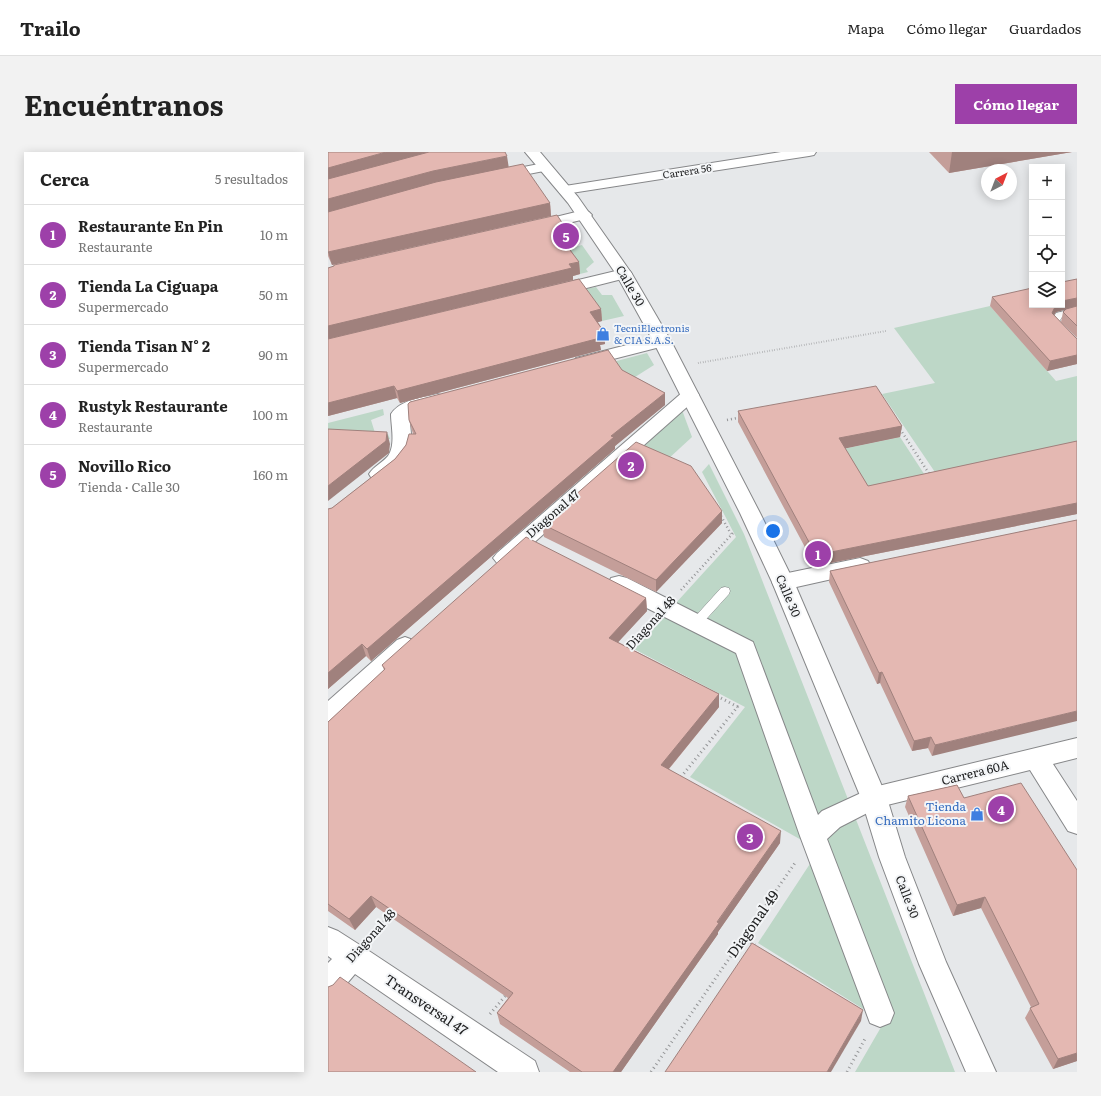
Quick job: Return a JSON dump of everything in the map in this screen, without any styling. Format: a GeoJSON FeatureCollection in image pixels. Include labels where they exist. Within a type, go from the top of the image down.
{"type":"FeatureCollection","features":[{"type":"Feature","properties":{"kind":"street","name":"Calle 30"},"geometry":{"type":"LineString","coordinates":[[532,152],[562,187],[584,216],[624,274],[676,367],[750,513],[783,582],[874,798],[892,857],[933,964],[982,1072]]}},
{"type":"Feature","properties":{"kind":"street","name":"Carrera 56"},"geometry":{"type":"LineString","coordinates":[[562,187],[752,152]]}},
{"type":"Feature","properties":{"kind":"street","name":"Carrera 56"},"geometry":{"type":"LineString","coordinates":[[562,187],[809,152]]}},
{"type":"Feature","properties":{"kind":"street"},"geometry":{"type":"LineString","coordinates":[[484,179],[544,167]]}},
{"type":"Feature","properties":{"kind":"street"},"geometry":{"type":"LineString","coordinates":[[515,231],[584,216]]}},
{"type":"Feature","properties":{"kind":"street"},"geometry":{"type":"LineString","coordinates":[[540,294],[624,274]]}},
{"type":"Feature","properties":{"kind":"street"},"geometry":{"type":"LineString","coordinates":[[564,367],[662,342]]}},
{"type":"Feature","properties":{"kind":"street","name":"Diagonal 47"},"geometry":{"type":"LineString","coordinates":[[491,569],[690,395]]}},
{"type":"Feature","properties":{"kind":"street"},"geometry":{"type":"LineString","coordinates":[[366,485],[399,456],[402,442],[400,414],[405,409],[450,397]]}},
{"type":"Feature","properties":{"kind":"street"},"geometry":{"type":"LineString","coordinates":[[526,538],[547,548]]}},
{"type":"Feature","properties":{"kind":"street"},"geometry":{"type":"LineString","coordinates":[[783,582],[876,563]]}},
{"type":"Feature","properties":{"kind":"street"},"geometry":{"type":"LineString","coordinates":[[602,576],[745,648],[813,836],[880,1013]]}},
{"type":"Feature","properties":{"kind":"street"},"geometry":{"type":"LineString","coordinates":[[328,715],[421,632]]}},
{"type":"Feature","properties":{"kind":"street","name":"Carrera 60A"},"geometry":{"type":"LineString","coordinates":[[874,798],[1077,748]]}},
{"type":"Feature","properties":{"kind":"street"},"geometry":{"type":"LineString","coordinates":[[1036,758],[1077,823]]}},
{"type":"Feature","properties":{"kind":"street"},"geometry":{"type":"LineString","coordinates":[[813,836],[831,819],[874,798]]}},
{"type":"Feature","properties":{"kind":"street","name":"Transversal 47"},"geometry":{"type":"LineString","coordinates":[[328,940],[524,1072]]}},
{"type":"Feature","properties":{"kind":"street","name":"Diagonal 48"},"geometry":{"type":"LineString","coordinates":[[328,984],[353,956]]}},
{"type":"Feature","properties":{"kind":"lane"},"geometry":{"type":"LineString","coordinates":[[1077,311],[1059,315],[1055,322],[1077,345]]}},
{"type":"Feature","properties":{"kind":"lane"},"geometry":{"type":"LineString","coordinates":[[696,623],[725,591]]}},
{"type":"Feature","properties":{"kind":"path"},"geometry":{"type":"LineString","coordinates":[[676,367],[886,331]]}},
{"type":"Feature","properties":{"kind":"path"},"geometry":{"type":"LineString","coordinates":[[705,424],[749,416]]}},
{"type":"Feature","properties":{"kind":"path"},"geometry":{"type":"LineString","coordinates":[[898,425],[932,477]]}},
{"type":"Feature","properties":{"kind":"path","name":"Diagonal 48"},"geometry":{"type":"LineString","coordinates":[[622,655],[750,513]]}},
{"type":"Feature","properties":{"kind":"path"},"geometry":{"type":"LineString","coordinates":[[720,514],[732,534]]}},
{"type":"Feature","properties":{"kind":"path"},"geometry":{"type":"LineString","coordinates":[[628,649],[634,653]]}},
{"type":"Feature","properties":{"kind":"path"},"geometry":{"type":"LineString","coordinates":[[678,780],[757,683]]}},
{"type":"Feature","properties":{"kind":"path"},"geometry":{"type":"LineString","coordinates":[[710,693],[738,707]]}},
{"type":"Feature","properties":{"kind":"path","name":"Diagonal 49"},"geometry":{"type":"LineString","coordinates":[[652,1072],[813,836]]}},
{"type":"Feature","properties":{"kind":"path","name":"Diagonal 48"},"geometry":{"type":"LineString","coordinates":[[353,956],[395,909]]}},
{"type":"Feature","properties":{"kind":"path"},"geometry":{"type":"LineString","coordinates":[[743,938],[756,946]]}},
{"type":"Feature","properties":{"kind":"path"},"geometry":{"type":"LineString","coordinates":[[473,1037],[507,994]]}},
{"type":"Feature","properties":{"kind":"path"},"geometry":{"type":"LineString","coordinates":[[847,1072],[880,1013]]}},
{"type":"Feature","properties":{"kind":"green space"},"geometry":{"type":"Polygon","coordinates":[[[582,245],[594,262],[586,269],[588,272],[580,274],[563,250],[582,245]]]}},
{"type":"Feature","properties":{"kind":"green space"},"geometry":{"type":"Polygon","coordinates":[[[596,287],[602,295],[612,295],[624,316],[602,321],[580,290],[596,287]]]}},
{"type":"Feature","properties":{"kind":"green space"},"geometry":{"type":"Polygon","coordinates":[[[990,306],[1056,381],[1077,376],[1077,452],[941,481],[882,394],[935,383],[894,328],[990,306]]]}},
{"type":"Feature","properties":{"kind":"green space"},"geometry":{"type":"Polygon","coordinates":[[[647,353],[654,365],[624,384],[609,363],[647,353]]]}},
{"type":"Feature","properties":{"kind":"green space"},"geometry":{"type":"Polygon","coordinates":[[[383,409],[384,415],[371,420],[375,433],[388,434],[390,439],[328,438],[328,423],[383,409]]]}},
{"type":"Feature","properties":{"kind":"green space"},"geometry":{"type":"Polygon","coordinates":[[[682,410],[692,437],[667,460],[640,447],[682,410]]]}},
{"type":"Feature","properties":{"kind":"green space"},"geometry":{"type":"Polygon","coordinates":[[[900,437],[930,483],[867,497],[838,450],[900,437]]]}},
{"type":"Feature","properties":{"kind":"green space"},"geometry":{"type":"Polygon","coordinates":[[[709,464],[744,534],[955,1072],[855,1072],[884,1022],[758,943],[819,850],[690,777],[745,707],[634,649],[736,537],[702,472],[709,464]]]}},
{"type":"Feature","properties":{"kind":"building"},"geometry":{"type":"Polygon","coordinates":[[[328,152],[386,152],[328,168],[328,152]]]}},
{"type":"Feature","properties":{"kind":"building"},"geometry":{"type":"Polygon","coordinates":[[[429,152],[505,152],[507,156],[433,171],[328,199],[328,179],[429,152]]]}},
{"type":"Feature","properties":{"kind":"building"},"geometry":{"type":"Polygon","coordinates":[[[523,164],[550,203],[328,252],[328,212],[436,182],[523,164]]]}},
{"type":"Feature","properties":{"kind":"building"},"geometry":{"type":"Polygon","coordinates":[[[557,215],[571,236],[561,238],[579,262],[569,264],[572,268],[328,326],[328,268],[334,265],[557,215]]]}},
{"type":"Feature","properties":{"kind":"building"},"geometry":{"type":"Polygon","coordinates":[[[579,279],[601,309],[590,312],[604,332],[597,334],[600,338],[397,391],[394,386],[328,403],[328,339],[579,279]]]}},
{"type":"Feature","properties":{"kind":"building"},"geometry":{"type":"Polygon","coordinates":[[[1077,279],[1077,298],[1065,300],[1065,281],[1077,279]]]}},
{"type":"Feature","properties":{"kind":"building"},"geometry":{"type":"Polygon","coordinates":[[[1029,289],[1029,308],[1054,308],[1052,313],[1077,339],[1077,355],[1050,361],[992,297],[1029,289]]]}},
{"type":"Feature","properties":{"kind":"building"},"geometry":{"type":"Polygon","coordinates":[[[1077,306],[1077,326],[1063,312],[1066,309],[1077,306]]]}},
{"type":"Feature","properties":{"kind":"building"},"geometry":{"type":"Polygon","coordinates":[[[608,350],[622,370],[665,393],[611,436],[614,437],[367,649],[362,644],[328,673],[328,509],[332,508],[395,459],[406,445],[409,434],[416,434],[409,420],[408,404],[410,402],[608,350]]]}},
{"type":"Feature","properties":{"kind":"building"},"geometry":{"type":"Polygon","coordinates":[[[876,386],[902,426],[839,438],[868,486],[1077,441],[1077,503],[816,555],[738,411],[876,386]]]}},
{"type":"Feature","properties":{"kind":"building"},"geometry":{"type":"Polygon","coordinates":[[[328,429],[387,432],[386,441],[328,486],[328,429]]]}},
{"type":"Feature","properties":{"kind":"building"},"geometry":{"type":"Polygon","coordinates":[[[636,442],[691,466],[722,511],[656,580],[542,524],[636,442]]]}},
{"type":"Feature","properties":{"kind":"building"},"geometry":{"type":"Polygon","coordinates":[[[1077,520],[1077,711],[935,745],[931,737],[914,741],[882,672],[879,673],[830,571],[1077,520]]]}},
{"type":"Feature","properties":{"kind":"building"},"geometry":{"type":"Polygon","coordinates":[[[526,537],[646,598],[609,638],[719,694],[661,765],[781,831],[717,922],[719,923],[613,1072],[582,1072],[497,1013],[513,993],[371,896],[349,919],[328,904],[328,722],[385,669],[382,665],[526,537]]]}},
{"type":"Feature","properties":{"kind":"building"},"geometry":{"type":"Polygon","coordinates":[[[1021,783],[1077,870],[1077,1053],[1058,1059],[1030,1008],[1039,1004],[985,897],[957,905],[908,796],[957,785],[964,798],[1021,783]]]}},
{"type":"Feature","properties":{"kind":"building"},"geometry":{"type":"Polygon","coordinates":[[[752,943],[863,1010],[827,1072],[665,1072],[752,943]]]}},
{"type":"Feature","properties":{"kind":"building"},"geometry":{"type":"Polygon","coordinates":[[[340,977],[476,1072],[328,1072],[328,987],[333,985],[340,977]]]}},
{"type":"Feature","properties":{"kind":"place","name":"Novillo Rico"},"geometry":{"type":"Point","coordinates":[566,236]}},
{"type":"Feature","properties":{"kind":"place","name":"TecniElectronis & CIA S.A.S."},"geometry":{"type":"Point","coordinates":[603,334]}},
{"type":"Feature","properties":{"kind":"place","name":"Tienda La Ciguapa"},"geometry":{"type":"Point","coordinates":[631,465]}},
{"type":"Feature","properties":{"kind":"place","name":"Restaurante En Pin"},"geometry":{"type":"Point","coordinates":[818,554]}},
{"type":"Feature","properties":{"kind":"place","name":"Rustyk Restaurante"},"geometry":{"type":"Point","coordinates":[1001,809]}},
{"type":"Feature","properties":{"kind":"place","name":"Tienda Chamito Licona"},"geometry":{"type":"Point","coordinates":[977,814]}},
{"type":"Feature","properties":{"kind":"place","name":"Tienda Tisan N° 2"},"geometry":{"type":"Point","coordinates":[750,837]}}]}
